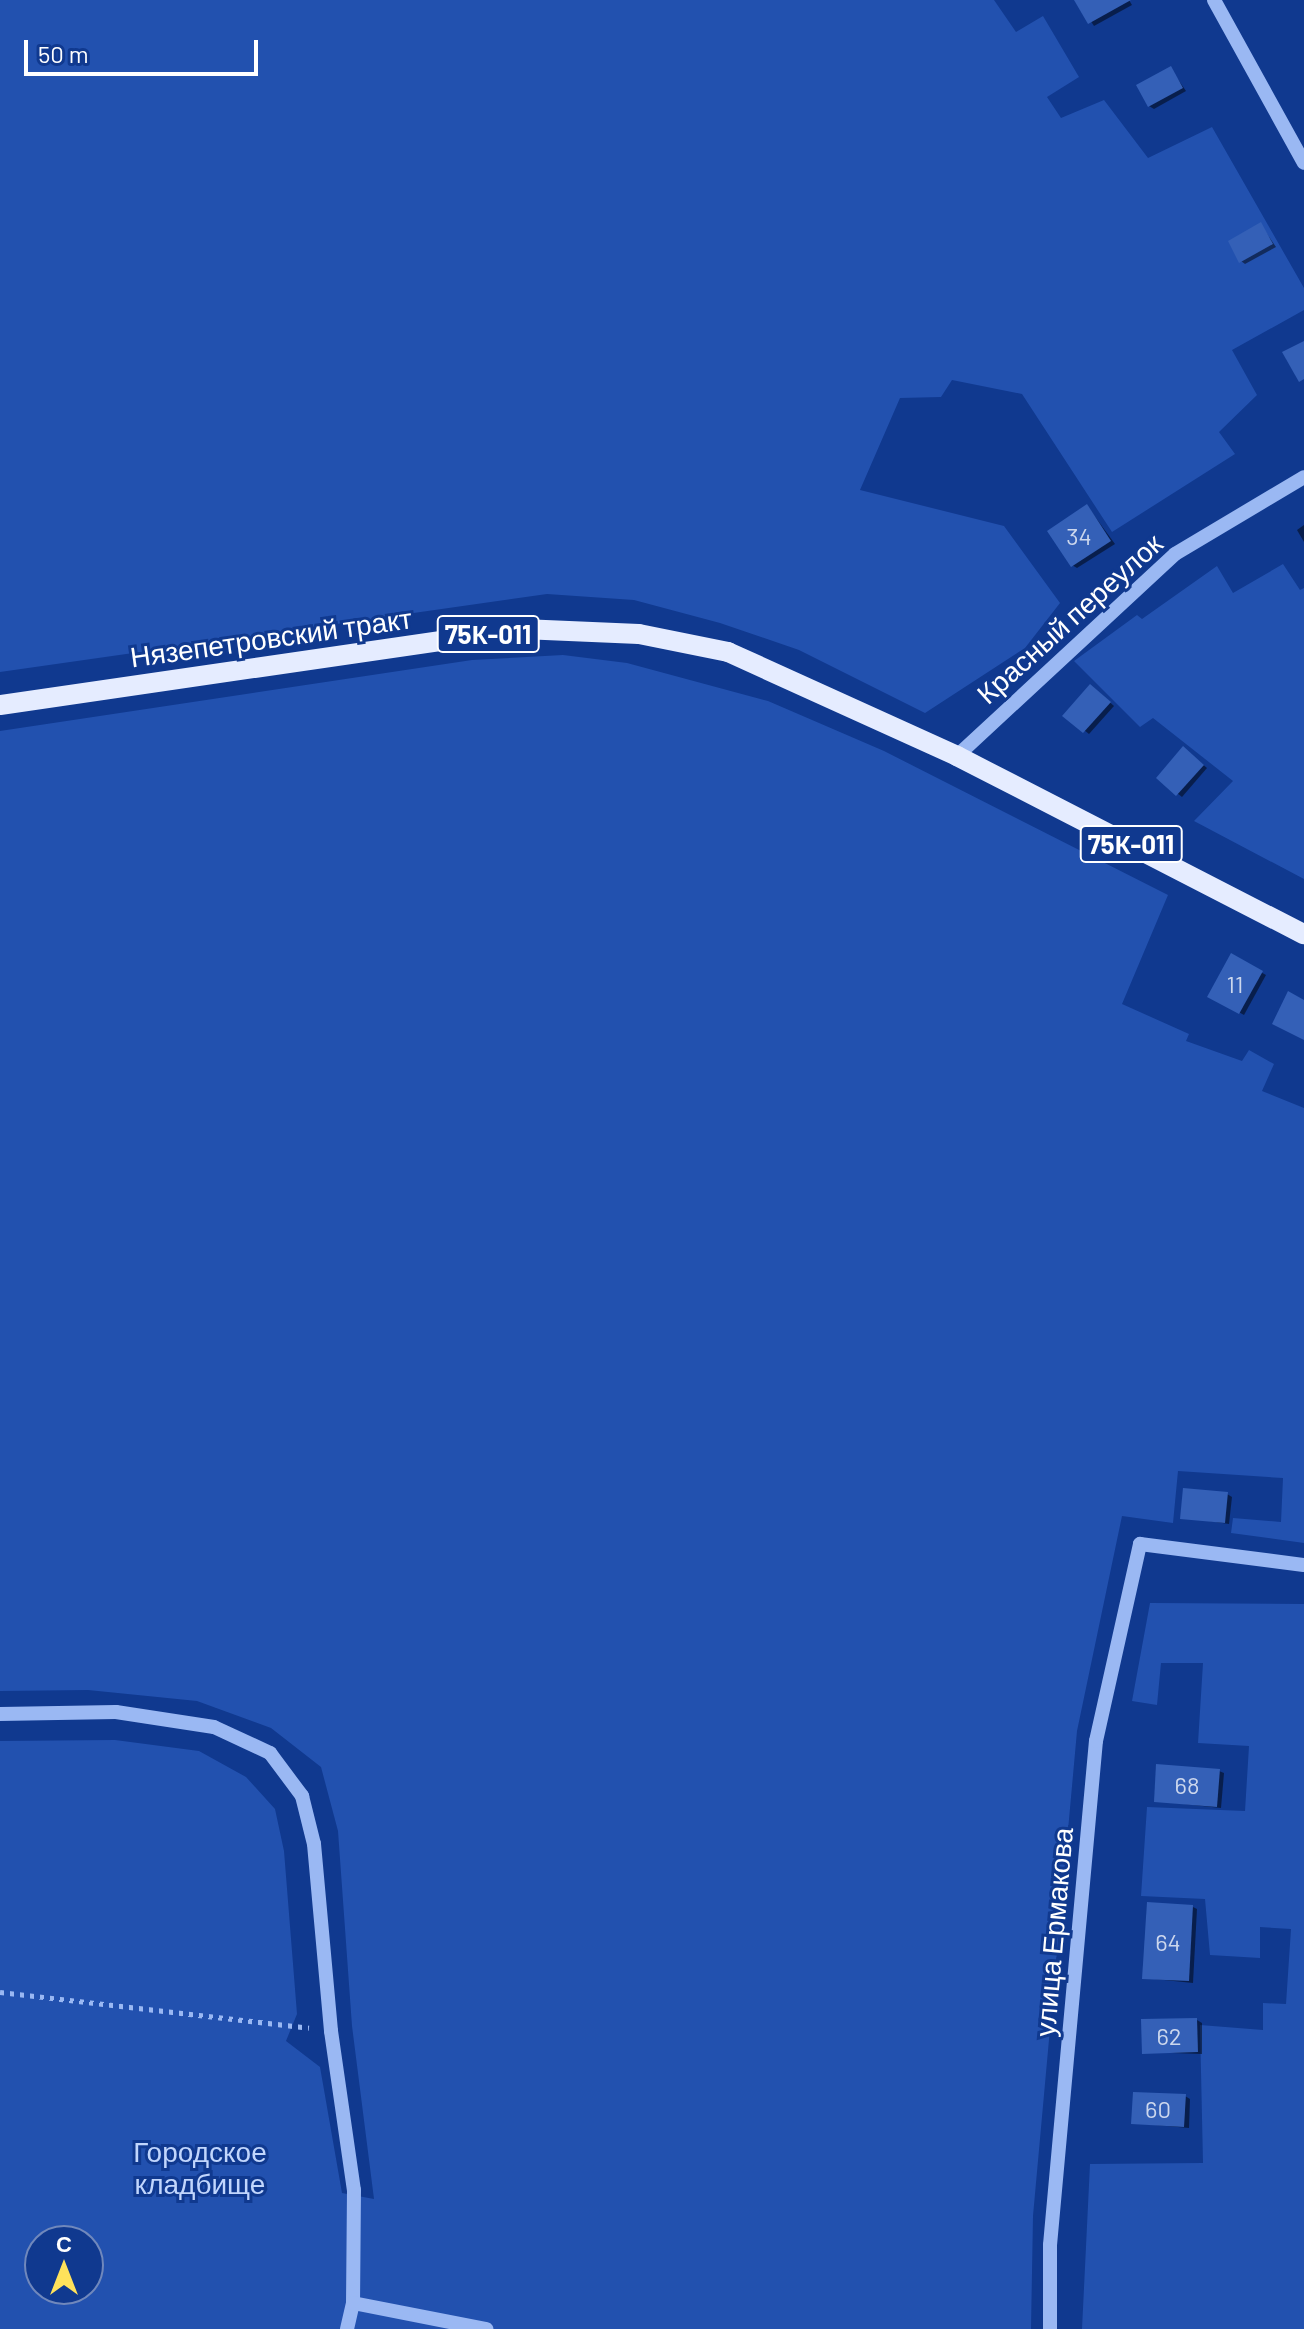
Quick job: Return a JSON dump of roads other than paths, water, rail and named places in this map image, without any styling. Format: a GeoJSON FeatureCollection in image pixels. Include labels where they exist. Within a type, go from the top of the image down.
{"type":"FeatureCollection","features":[{"type":"Feature","properties":{"kind":"main road","name":"Нязепетровский тракт"},"geometry":{"type":"LineString","coordinates":[[0,705],[522,629],[639,634],[728,652],[957,756]]}},
{"type":"Feature","properties":{"kind":"main road","name":"75К-011"},"geometry":{"type":"LineString","coordinates":[[957,756],[1304,934]]}},
{"type":"Feature","properties":{"kind":"street"},"geometry":{"type":"LineString","coordinates":[[1214,0],[1304,163]]}},
{"type":"Feature","properties":{"kind":"street","name":"Красный переулок"},"geometry":{"type":"LineString","coordinates":[[957,756],[1175,554],[1304,477]]}},
{"type":"Feature","properties":{"kind":"street","name":"улица Ермакова"},"geometry":{"type":"LineString","coordinates":[[1050,2329],[1050,2245],[1096,1741],[1140,1544],[1304,1565]]}},
{"type":"Feature","properties":{"kind":"street"},"geometry":{"type":"LineString","coordinates":[[0,1714],[116,1712],[214,1727],[270,1753],[302,1796],[314,1844],[331,2031],[354,2190],[353,2303],[347,2329]]}},
{"type":"Feature","properties":{"kind":"street"},"geometry":{"type":"LineString","coordinates":[[353,2303],[486,2329]]}},
{"type":"Feature","properties":{"kind":"park label","name":"Городское кладбище"},"geometry":{"type":"Point","coordinates":[200,2167]}}]}
